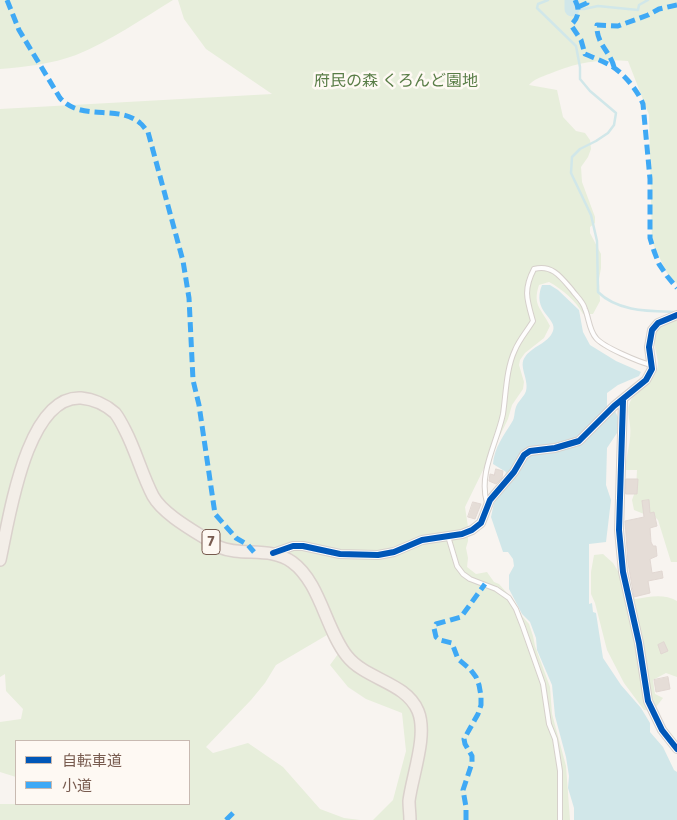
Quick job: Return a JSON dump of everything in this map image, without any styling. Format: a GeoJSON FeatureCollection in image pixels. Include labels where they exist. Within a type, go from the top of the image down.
{"type":"FeatureCollection","features":[{"type":"Feature","properties":{"kind":"main road","name":"7"},"geometry":{"type":"LineString","coordinates":[[0,560],[26,453],[45,417],[53,408],[73,398],[95,401],[116,414],[133,444],[154,497],[165,509],[226,550],[273,553],[281,555],[294,563],[312,587],[342,649],[351,661],[364,672],[404,693],[409,698],[418,711],[421,726],[409,802],[410,820]]}},
{"type":"Feature","properties":{"kind":"street"},"geometry":{"type":"LineString","coordinates":[[273,553],[293,546],[303,546],[340,554],[394,552],[422,540],[466,533],[478,526],[481,523],[487,506],[524,456],[530,451],[555,448],[579,441],[614,406],[646,380],[652,369],[649,347],[652,330],[658,323],[677,315]]}},
{"type":"Feature","properties":{"kind":"street"},"geometry":{"type":"LineString","coordinates":[[623,400],[619,530],[623,572],[640,643],[648,702],[662,730],[677,749]]}},
{"type":"Feature","properties":{"kind":"lane"},"geometry":{"type":"LineString","coordinates":[[487,506],[484,495],[485,477],[502,416],[510,364],[514,350],[533,321],[527,301],[529,282],[534,269],[541,267],[559,274],[585,306],[592,331],[597,340],[629,357],[652,366]]}},
{"type":"Feature","properties":{"kind":"lane"},"geometry":{"type":"LineString","coordinates":[[448,536],[457,566],[463,574],[470,579],[496,589],[509,598],[516,608],[543,684],[549,724],[555,739],[560,771],[560,820]]}},
{"type":"Feature","properties":{"kind":"green space"},"geometry":{"type":"Polygon","coordinates":[[[0,0],[173,0],[113,36],[76,55],[48,63],[0,69],[0,0]]]}},
{"type":"Feature","properties":{"kind":"green space","name":"府民の森 くろんど園地"},"geometry":{"type":"Polygon","coordinates":[[[178,0],[677,0],[677,284],[667,273],[652,242],[649,115],[628,61],[608,60],[578,64],[533,81],[529,85],[557,90],[563,117],[576,131],[585,133],[590,140],[591,149],[581,167],[582,182],[595,217],[595,223],[590,227],[590,233],[601,254],[600,301],[593,314],[583,314],[573,300],[554,285],[549,282],[539,285],[537,303],[550,326],[544,338],[525,353],[520,360],[519,365],[524,382],[523,389],[512,405],[508,419],[465,507],[468,527],[467,567],[476,574],[487,572],[494,582],[499,584],[515,602],[522,616],[529,624],[550,687],[552,714],[566,766],[570,820],[373,820],[393,800],[406,751],[402,713],[366,699],[348,687],[330,665],[338,654],[327,635],[276,665],[265,683],[251,700],[206,747],[213,753],[248,743],[283,767],[320,809],[344,818],[360,820],[0,820],[0,804],[190,805],[190,740],[15,740],[15,777],[0,772],[0,722],[21,719],[23,709],[6,691],[5,674],[0,677],[0,109],[272,94],[206,49],[184,19],[178,0]]]}},
{"type":"Feature","properties":{"kind":"green space"},"geometry":{"type":"Polygon","coordinates":[[[677,320],[677,562],[671,562],[658,520],[652,514],[644,514],[634,510],[632,500],[636,489],[637,470],[625,470],[630,436],[628,410],[630,402],[636,393],[652,379],[657,370],[658,364],[654,340],[657,329],[671,321],[677,320]]]}},
{"type":"Feature","properties":{"kind":"green space"},"geometry":{"type":"Polygon","coordinates":[[[603,554],[613,563],[635,599],[661,596],[677,601],[677,677],[666,673],[653,680],[655,694],[663,698],[653,711],[644,710],[624,683],[607,650],[591,594],[591,572],[594,555],[603,554]]]}},
{"type":"Feature","properties":{"kind":"shaded area"},"geometry":{"type":"Polygon","coordinates":[[[542,285],[550,285],[558,290],[579,310],[583,332],[590,345],[616,361],[641,372],[639,376],[618,385],[607,393],[607,407],[610,415],[615,411],[619,419],[617,433],[607,448],[606,485],[611,500],[606,542],[589,544],[589,604],[592,603],[593,612],[596,613],[603,658],[621,685],[641,708],[650,723],[650,732],[663,747],[674,770],[677,772],[677,820],[574,820],[574,808],[568,788],[569,776],[566,757],[555,716],[552,685],[537,650],[536,638],[530,622],[522,614],[509,589],[509,575],[514,566],[513,559],[508,552],[503,552],[491,517],[494,503],[501,493],[506,472],[493,464],[497,447],[513,420],[515,409],[526,391],[523,361],[528,353],[548,339],[553,331],[554,326],[540,302],[542,285]]]}},
{"type":"Feature","properties":{"kind":"building"},"geometry":{"type":"Polygon","coordinates":[[[496,469],[503,471],[502,478],[496,484],[489,481],[490,474],[494,475],[496,469]]]}},
{"type":"Feature","properties":{"kind":"building"},"geometry":{"type":"Polygon","coordinates":[[[626,479],[638,479],[637,494],[626,494],[626,479]]]}},
{"type":"Feature","properties":{"kind":"building"},"geometry":{"type":"Polygon","coordinates":[[[649,500],[650,513],[654,512],[657,526],[650,528],[651,542],[653,546],[656,546],[657,556],[650,559],[652,573],[662,571],[663,578],[648,581],[650,593],[634,597],[628,563],[625,521],[644,517],[642,501],[649,500]]]}},
{"type":"Feature","properties":{"kind":"building"},"geometry":{"type":"Polygon","coordinates":[[[473,502],[481,504],[475,519],[468,517],[473,502]]]}},
{"type":"Feature","properties":{"kind":"building"},"geometry":{"type":"Polygon","coordinates":[[[664,642],[668,651],[661,654],[658,645],[664,642]]]}},
{"type":"Feature","properties":{"kind":"building"},"geometry":{"type":"Polygon","coordinates":[[[668,677],[670,689],[656,692],[654,680],[668,677]]]}},
{"type":"Feature","properties":{"kind":"waterway"},"geometry":{"type":"LineString","coordinates":[[548,0],[538,4],[537,8],[576,46],[580,79],[590,91],[616,113],[614,125],[608,133],[580,149],[572,157],[571,173],[591,215],[597,241],[598,292],[606,299],[625,307],[645,311],[677,312]]}},
{"type":"Feature","properties":{"kind":"waterway"},"geometry":{"type":"LineString","coordinates":[[572,0],[572,9]]}},
{"type":"Feature","properties":{"kind":"waterway"},"geometry":{"type":"LineString","coordinates":[[572,9],[598,6],[638,10],[639,5],[648,0]]}},
{"type":"Feature","properties":{"kind":"marked path"},"geometry":{"type":"LineString","coordinates":[[7,0],[19,30],[60,98],[78,109],[131,117],[148,132],[183,261],[189,298],[193,380],[199,405],[215,514],[236,538],[248,545],[254,552]]}},
{"type":"Feature","properties":{"kind":"marked path"},"geometry":{"type":"LineString","coordinates":[[575,0],[578,13],[571,25],[581,40],[585,54],[618,70],[634,89],[643,104],[650,179],[650,238],[659,264],[677,288]]}},
{"type":"Feature","properties":{"kind":"marked path"},"geometry":{"type":"LineString","coordinates":[[578,7],[587,3],[587,0]]}},
{"type":"Feature","properties":{"kind":"marked path"},"geometry":{"type":"LineString","coordinates":[[614,67],[610,56],[601,42],[597,32],[597,25],[618,26],[659,9],[677,5]]}},
{"type":"Feature","properties":{"kind":"marked path"},"geometry":{"type":"LineString","coordinates":[[466,820],[463,790],[472,763],[472,756],[464,739],[478,714],[481,696],[476,677],[458,659],[452,643],[436,637],[434,628],[436,624],[461,617],[485,584]]}},
{"type":"Feature","properties":{"kind":"marked path"},"geometry":{"type":"LineString","coordinates":[[226,820],[234,812]]}},
{"type":"Feature","properties":{"kind":"cycle path"},"geometry":{"type":"LineString","coordinates":[[273,553],[293,546],[303,546],[340,554],[378,555],[394,552],[422,540],[462,534],[472,530],[481,523],[490,500],[514,472],[524,455],[530,451],[555,448],[579,441],[614,406],[646,380],[652,369],[649,347],[652,330],[658,323],[677,315]]}},
{"type":"Feature","properties":{"kind":"cycle path"},"geometry":{"type":"LineString","coordinates":[[623,401],[619,530],[623,572],[639,643],[648,701],[662,730],[677,749]]}}]}
